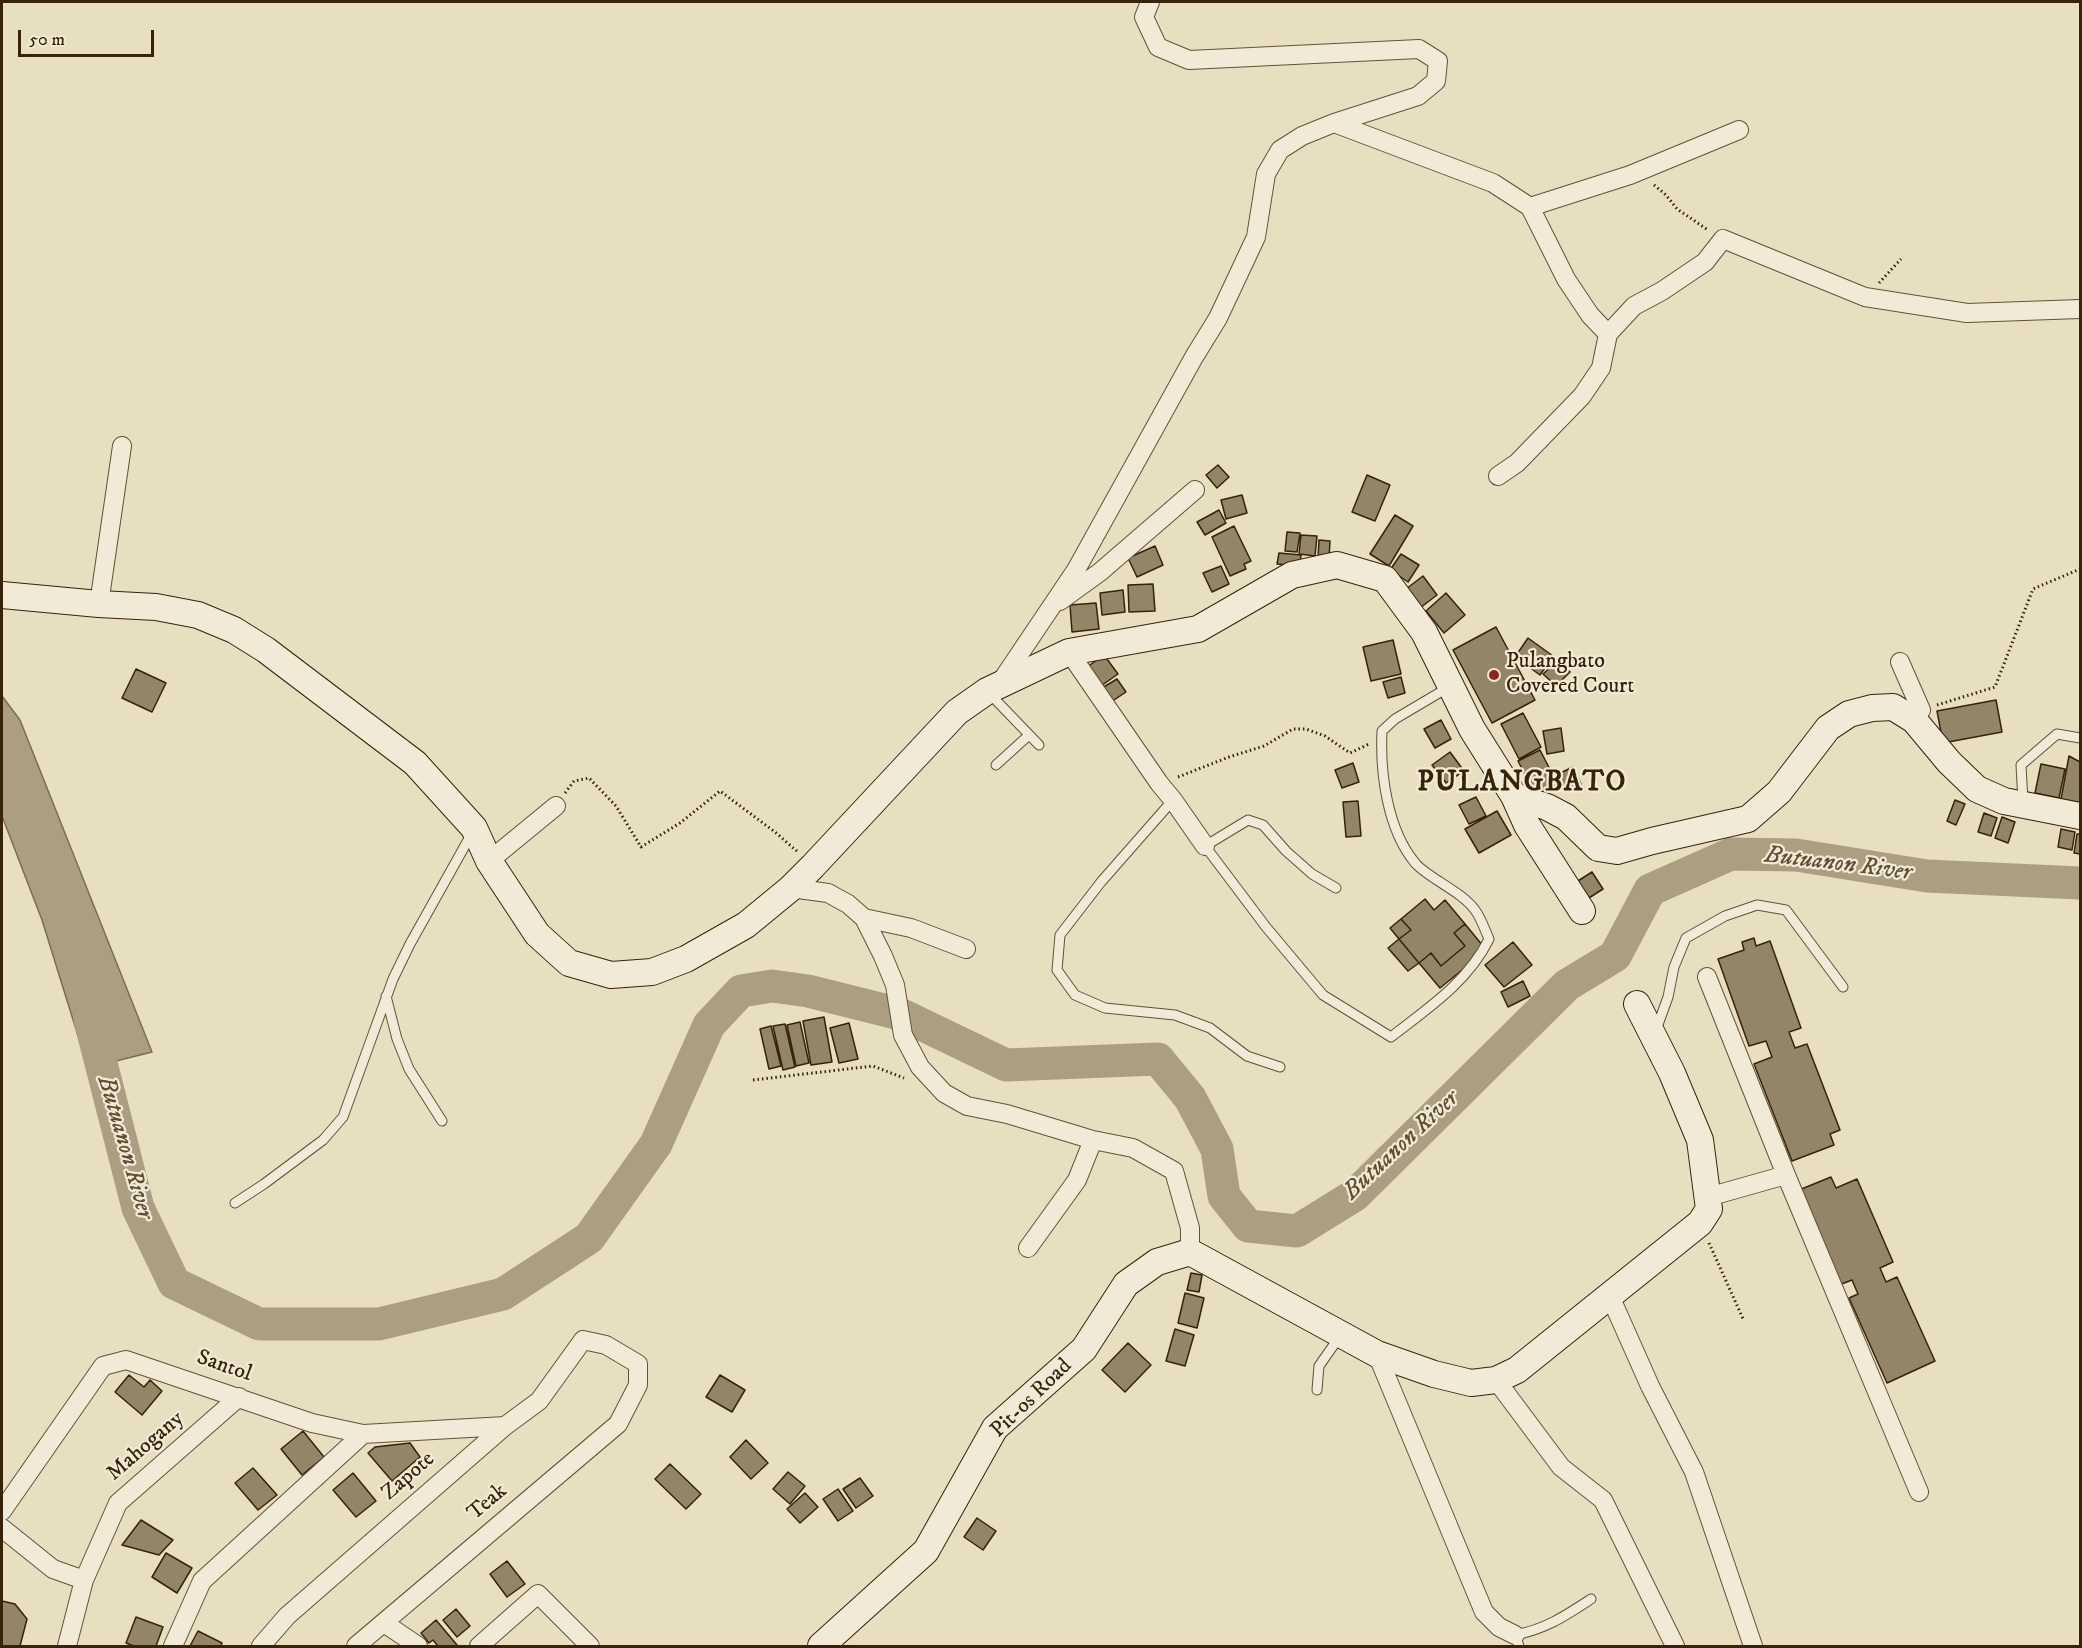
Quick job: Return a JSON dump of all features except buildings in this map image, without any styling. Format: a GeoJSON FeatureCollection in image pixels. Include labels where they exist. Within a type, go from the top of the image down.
{"type":"FeatureCollection","features":[{"type":"Feature","properties":{"kind":"street"},"geometry":{"type":"LineString","coordinates":[[993,687],[1076,570],[1218,318],[1256,237],[1266,174],[1280,150],[1302,136],[1334,123],[1418,96],[1436,81],[1438,61],[1419,49],[1189,60],[1158,47],[1144,17],[1150,2]]}},
{"type":"Feature","properties":{"kind":"street"},"geometry":{"type":"LineString","coordinates":[[1334,123],[1493,183],[1530,207],[1566,279],[1590,315],[1608,334]]}},
{"type":"Feature","properties":{"kind":"street"},"geometry":{"type":"LineString","coordinates":[[1530,207],[1630,175],[1739,130]]}},
{"type":"Feature","properties":{"kind":"street"},"geometry":{"type":"LineString","coordinates":[[1498,476],[1517,463],[1582,396],[1601,368],[1608,334],[1634,306],[1662,291],[1705,262],[1723,239],[1865,297],[1967,313],[2080,309]]}},
{"type":"Feature","properties":{"kind":"street"},"geometry":{"type":"LineString","coordinates":[[99,604],[122,446]]}},
{"type":"Feature","properties":{"kind":"street"},"geometry":{"type":"LineString","coordinates":[[1052,606],[1100,572],[1195,490]]}},
{"type":"Feature","properties":{"kind":"street"},"geometry":{"type":"LineString","coordinates":[[2,595],[166,609],[198,615],[234,630],[266,650],[415,763],[474,828],[489,861],[537,934],[569,963],[610,975],[652,972],[686,959],[746,925],[791,888],[813,866],[957,712],[993,687],[1069,652],[1198,629],[1292,575],[1337,565],[1385,579],[1424,632],[1472,729],[1514,796],[1527,825],[1582,910]]}},
{"type":"Feature","properties":{"kind":"street"},"geometry":{"type":"LineString","coordinates":[[1069,652],[1205,846]]}},
{"type":"Feature","properties":{"kind":"street"},"geometry":{"type":"LineString","coordinates":[[1900,662],[1917,715],[1950,762],[1977,789],[2004,801],[2080,816]]}},
{"type":"Feature","properties":{"kind":"street"},"geometry":{"type":"LineString","coordinates":[[1514,796],[1547,807],[1566,817],[1598,848],[1617,851],[1652,840],[1748,819],[1779,792],[1828,728],[1849,714],[1893,706],[1917,715]]}},
{"type":"Feature","properties":{"kind":"street"},"geometry":{"type":"LineString","coordinates":[[489,861],[556,806]]}},
{"type":"Feature","properties":{"kind":"street"},"geometry":{"type":"LineString","coordinates":[[791,888],[828,893],[848,904],[864,918],[895,985],[903,1035],[920,1067],[944,1093],[967,1106],[1007,1114],[1093,1140],[1132,1148],[1174,1171],[1190,1228],[1190,1252],[1377,1354],[1434,1374],[1471,1383],[1496,1380],[1517,1370],[1700,1223],[1709,1209],[1700,1140],[1658,1043],[1637,1004]]}},
{"type":"Feature","properties":{"kind":"street"},"geometry":{"type":"LineString","coordinates":[[864,918],[911,928],[966,949]]}},
{"type":"Feature","properties":{"kind":"street"},"geometry":{"type":"LineString","coordinates":[[1707,977],[1786,1175],[1919,1492]]}},
{"type":"Feature","properties":{"kind":"street"},"geometry":{"type":"LineString","coordinates":[[1028,1248],[1077,1180],[1093,1140]]}},
{"type":"Feature","properties":{"kind":"street"},"geometry":{"type":"LineString","coordinates":[[1708,1197],[1786,1175]]}},
{"type":"Feature","properties":{"kind":"street","name":"Pit-os Road"},"geometry":{"type":"LineString","coordinates":[[821,1647],[926,1551],[995,1428],[1084,1349],[1126,1284],[1156,1262],[1190,1252]]}},
{"type":"Feature","properties":{"kind":"street"},"geometry":{"type":"LineString","coordinates":[[1610,1296],[1650,1386],[1694,1472],[1753,1647]]}},
{"type":"Feature","properties":{"kind":"street","name":"Teak"},"geometry":{"type":"LineString","coordinates":[[356,1647],[618,1424],[638,1385],[638,1364],[606,1345],[583,1340]]}},
{"type":"Feature","properties":{"kind":"street","name":"Zapote"},"geometry":{"type":"LineString","coordinates":[[261,1647],[287,1616],[505,1426],[539,1401],[583,1340]]}},
{"type":"Feature","properties":{"kind":"street"},"geometry":{"type":"LineString","coordinates":[[1377,1354],[1484,1612],[1517,1641]]}},
{"type":"Feature","properties":{"kind":"street","name":"Santol"},"geometry":{"type":"LineString","coordinates":[[2,1511],[103,1366],[126,1360],[312,1423],[363,1434],[505,1426]]}},
{"type":"Feature","properties":{"kind":"street"},"geometry":{"type":"LineString","coordinates":[[1496,1380],[1561,1467],[1603,1500],[1675,1647]]}},
{"type":"Feature","properties":{"kind":"street","name":"Mahogany"},"geometry":{"type":"LineString","coordinates":[[67,1647],[84,1580],[118,1503],[239,1397]]}},
{"type":"Feature","properties":{"kind":"street"},"geometry":{"type":"LineString","coordinates":[[173,1647],[202,1581],[363,1434]]}},
{"type":"Feature","properties":{"kind":"street"},"geometry":{"type":"LineString","coordinates":[[2,1528],[53,1569],[84,1580]]}},
{"type":"Feature","properties":{"kind":"street"},"geometry":{"type":"LineString","coordinates":[[478,1647],[538,1594],[590,1647]]}},
{"type":"Feature","properties":{"kind":"street"},"geometry":{"type":"LineString","coordinates":[[384,1623],[418,1647]]}},
{"type":"Feature","properties":{"kind":"lane"},"geometry":{"type":"LineString","coordinates":[[1336,888],[1312,874],[1286,851],[1263,825],[1248,820],[1205,846],[1266,927],[1323,995],[1391,1037],[1453,988],[1480,958],[1489,939],[1475,910],[1448,886],[1417,864],[1398,833],[1388,802],[1381,765],[1382,731],[1395,719],[1451,686]]}},
{"type":"Feature","properties":{"kind":"lane"},"geometry":{"type":"LineString","coordinates":[[993,687],[1039,746]]}},
{"type":"Feature","properties":{"kind":"lane"},"geometry":{"type":"LineString","coordinates":[[2023,804],[2021,765],[2057,734],[2080,738]]}},
{"type":"Feature","properties":{"kind":"lane"},"geometry":{"type":"LineString","coordinates":[[996,765],[1029,735]]}},
{"type":"Feature","properties":{"kind":"lane"},"geometry":{"type":"LineString","coordinates":[[1173,800],[1101,882],[1060,935],[1057,970],[1075,995],[1095,1004],[1105,1008],[1175,1015],[1210,1028],[1247,1056],[1280,1067]]}},
{"type":"Feature","properties":{"kind":"lane"},"geometry":{"type":"LineString","coordinates":[[235,1203],[323,1140],[343,1117],[386,996],[410,944],[474,828]]}},
{"type":"Feature","properties":{"kind":"lane"},"geometry":{"type":"LineString","coordinates":[[1658,1043],[1656,1029],[1668,998],[1674,967],[1686,938],[1725,916],[1757,905],[1786,910],[1843,987]]}},
{"type":"Feature","properties":{"kind":"lane"},"geometry":{"type":"LineString","coordinates":[[386,996],[397,1039],[409,1069],[442,1120]]}},
{"type":"Feature","properties":{"kind":"lane"},"geometry":{"type":"LineString","coordinates":[[1317,1390],[1320,1366],[1341,1334]]}},
{"type":"Feature","properties":{"kind":"lane"},"geometry":{"type":"LineString","coordinates":[[1517,1641],[1531,1632],[1558,1621],[1591,1599]]}},
{"type":"Feature","properties":{"kind":"path"},"geometry":{"type":"LineString","coordinates":[[1630,175],[1646,179],[1666,195],[1677,209],[1723,239]]}},
{"type":"Feature","properties":{"kind":"path"},"geometry":{"type":"LineString","coordinates":[[1865,297],[1901,260]]}},
{"type":"Feature","properties":{"kind":"path"},"geometry":{"type":"LineString","coordinates":[[1917,715],[1995,687],[2033,589],[2080,569]]}},
{"type":"Feature","properties":{"kind":"path"},"geometry":{"type":"LineString","coordinates":[[1159,783],[1264,746],[1293,729],[1306,729],[1325,736],[1350,753],[1382,738]]}},
{"type":"Feature","properties":{"kind":"path"},"geometry":{"type":"LineString","coordinates":[[556,806],[574,781],[589,778],[616,806],[641,847],[680,823],[720,791],[775,832],[813,866]]}},
{"type":"Feature","properties":{"kind":"path"},"geometry":{"type":"LineString","coordinates":[[753,1080],[873,1066],[914,1081]]}},
{"type":"Feature","properties":{"kind":"path"},"geometry":{"type":"LineString","coordinates":[[1700,1223],[1744,1321]]}},
{"type":"Feature","properties":{"kind":"shaded area"},"geometry":{"type":"Polygon","coordinates":[[[2,696],[20,720],[152,1052],[88,1068],[42,920],[2,816],[2,696]]]}},
{"type":"Feature","properties":{"kind":"waterway","name":"Butuanon River"},"geometry":{"type":"LineString","coordinates":[[90,1020],[138,1208],[174,1283],[259,1324],[379,1324],[503,1294],[589,1238],[656,1144],[709,1025],[741,991],[772,986],[808,991],[900,1014],[1006,1065],[1158,1059],[1190,1098],[1217,1149],[1224,1196],[1248,1226],[1297,1231],[1355,1195],[1567,985],[1615,956],[1650,890],[1731,854],[1796,855],[1927,876],[2080,883]]}},
{"type":"Feature","properties":{"kind":"place","name":"Pulangbato Covered Court"},"geometry":{"type":"Point","coordinates":[1494,675]}},
{"type":"Feature","properties":{"kind":"district","name":"PULANGBATO"},"geometry":{"type":"Point","coordinates":[1522,784]}}]}
